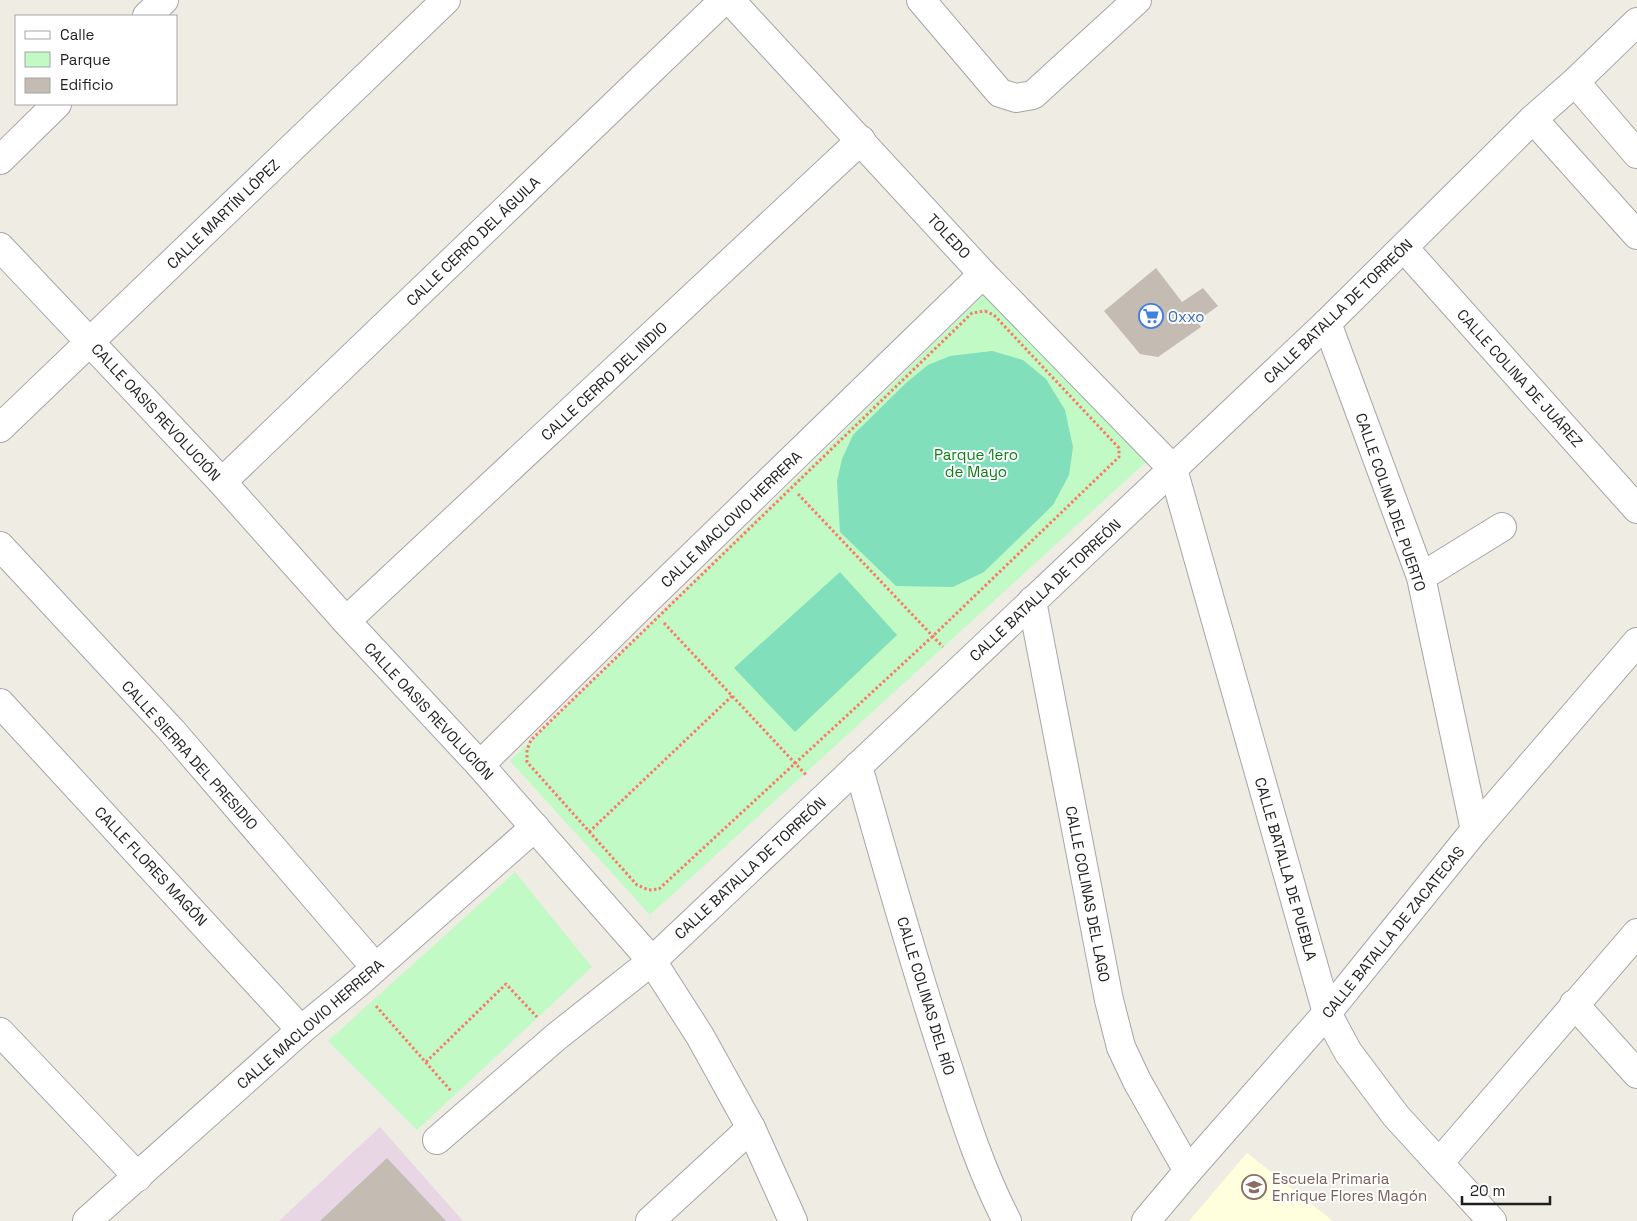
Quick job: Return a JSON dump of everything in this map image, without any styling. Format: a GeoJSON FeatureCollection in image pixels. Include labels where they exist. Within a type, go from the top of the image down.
{"type":"FeatureCollection","features":[{"type":"Feature","properties":{"kind":"street"},"geometry":{"type":"LineString","coordinates":[[148,15],[164,0]]}},
{"type":"Feature","properties":{"kind":"street","name":"CALLE MARTÍN LÓPEZ"},"geometry":{"type":"LineString","coordinates":[[0,428],[446,0]]}},
{"type":"Feature","properties":{"kind":"street","name":"CALLE CERRO DEL ÁGUILA"},"geometry":{"type":"LineString","coordinates":[[222,482],[724,0]]}},
{"type":"Feature","properties":{"kind":"street","name":"TOLEDO"},"geometry":{"type":"LineString","coordinates":[[730,0],[983,274],[1173,469]]}},
{"type":"Feature","properties":{"kind":"street"},"geometry":{"type":"LineString","coordinates":[[922,0],[1000,93],[1016,98],[1033,94],[1137,0]]}},
{"type":"Feature","properties":{"kind":"street","name":"CALLE BATALLA DE TORREÓN"},"geometry":{"type":"LineString","coordinates":[[437,1140],[556,1037],[652,960],[1327,323],[1533,119],[1575,82],[1637,22]]}},
{"type":"Feature","properties":{"kind":"street"},"geometry":{"type":"LineString","coordinates":[[1575,82],[1637,154]]}},
{"type":"Feature","properties":{"kind":"street"},"geometry":{"type":"LineString","coordinates":[[0,160],[56,105]]}},
{"type":"Feature","properties":{"kind":"street"},"geometry":{"type":"LineString","coordinates":[[1533,119],[1637,235]]}},
{"type":"Feature","properties":{"kind":"street","name":"CALLE CERRO DEL INDIO"},"geometry":{"type":"LineString","coordinates":[[346,621],[861,140]]}},
{"type":"Feature","properties":{"kind":"street","name":"CALLE OASIS REVOLUCIÓN"},"geometry":{"type":"LineString","coordinates":[[0,248],[222,482],[346,621],[480,765],[652,960],[700,1036],[750,1128],[792,1221]]}},
{"type":"Feature","properties":{"kind":"street","name":"CALLE COLINA DE JUÁREZ"},"geometry":{"type":"LineString","coordinates":[[1404,248],[1637,509]]}},
{"type":"Feature","properties":{"kind":"street","name":"CALLE MACLOVIO HERRERA"},"geometry":{"type":"LineString","coordinates":[[480,765],[652,609],[983,274]]}},
{"type":"Feature","properties":{"kind":"street","name":"CALLE COLINA DEL PUERTO"},"geometry":{"type":"LineString","coordinates":[[1327,323],[1421,577],[1475,830]]}},
{"type":"Feature","properties":{"kind":"street","name":"CALLE BATALLA DE PUEBLA"},"geometry":{"type":"LineString","coordinates":[[1173,469],[1327,1013],[1348,1052],[1396,1116],[1492,1221]]}},
{"type":"Feature","properties":{"kind":"street"},"geometry":{"type":"LineString","coordinates":[[1421,577],[1502,527]]}},
{"type":"Feature","properties":{"kind":"street","name":"CALLE SIERRA DEL PRESIDIO"},"geometry":{"type":"LineString","coordinates":[[0,546],[172,731],[366,976]]}},
{"type":"Feature","properties":{"kind":"street","name":"CALLE COLINAS DEL LAGO"},"geometry":{"type":"LineString","coordinates":[[1032,601],[1109,1000],[1121,1047],[1137,1081],[1188,1171]]}},
{"type":"Feature","properties":{"kind":"street","name":"CALLE BATALLA DE ZACATECAS"},"geometry":{"type":"LineString","coordinates":[[1146,1221],[1327,1013],[1475,830],[1637,642]]}},
{"type":"Feature","properties":{"kind":"street","name":"CALLE FLORES MAGÓN"},"geometry":{"type":"LineString","coordinates":[[0,703],[301,1030]]}},
{"type":"Feature","properties":{"kind":"street","name":"CALLE COLINAS DEL RÍO"},"geometry":{"type":"LineString","coordinates":[[858,766],[931,1016],[972,1143],[994,1197],[1007,1221]]}},
{"type":"Feature","properties":{"kind":"street","name":"CALLE MACLOVIO HERRERA"},"geometry":{"type":"LineString","coordinates":[[87,1221],[301,1030],[366,976],[534,828]]}},
{"type":"Feature","properties":{"kind":"street"},"geometry":{"type":"LineString","coordinates":[[1439,1162],[1637,933]]}},
{"type":"Feature","properties":{"kind":"street"},"geometry":{"type":"LineString","coordinates":[[1574,1004],[1637,1074]]}},
{"type":"Feature","properties":{"kind":"street"},"geometry":{"type":"LineString","coordinates":[[0,1032],[138,1176]]}},
{"type":"Feature","properties":{"kind":"street"},"geometry":{"type":"LineString","coordinates":[[650,1221],[750,1128]]}},
{"type":"Feature","properties":{"kind":"path"},"geometry":{"type":"LineString","coordinates":[[985,311],[994,315],[1119,448],[1119,457],[932,636],[659,890],[649,890],[637,885],[527,762],[527,750],[531,740],[652,609],[791,487],[972,313],[985,311]]}},
{"type":"Feature","properties":{"kind":"path"},"geometry":{"type":"LineString","coordinates":[[791,487],[962,668]]}},
{"type":"Feature","properties":{"kind":"path"},"geometry":{"type":"LineString","coordinates":[[652,609],[826,797]]}},
{"type":"Feature","properties":{"kind":"path"},"geometry":{"type":"LineString","coordinates":[[589,832],[732,696]]}},
{"type":"Feature","properties":{"kind":"path"},"geometry":{"type":"LineString","coordinates":[[366,976],[426,1062],[470,1111]]}},
{"type":"Feature","properties":{"kind":"path"},"geometry":{"type":"LineString","coordinates":[[426,1062],[506,984],[556,1037]]}},
{"type":"Feature","properties":{"kind":"shaded area"},"geometry":{"type":"Polygon","coordinates":[[[380,1127],[463,1221],[279,1221],[380,1127]]]}},
{"type":"Feature","properties":{"kind":"shaded area","name":"Escuela Primaria Enrique Flores Magón"},"geometry":{"type":"Polygon","coordinates":[[[1247,1153],[1333,1221],[1189,1221],[1247,1153]]]}},
{"type":"Feature","properties":{"kind":"green space","name":"Parque 1ero de Mayo"},"geometry":{"type":"Polygon","coordinates":[[[984,294],[1146,462],[650,915],[510,761],[984,294]]]}},
{"type":"Feature","properties":{"kind":"green space"},"geometry":{"type":"Polygon","coordinates":[[[992,351],[1023,360],[1046,379],[1065,410],[1073,447],[1069,475],[1053,505],[984,572],[953,587],[896,586],[840,532],[837,481],[842,459],[853,435],[906,383],[928,365],[950,356],[992,351]]]}},
{"type":"Feature","properties":{"kind":"green space"},"geometry":{"type":"Polygon","coordinates":[[[840,572],[897,635],[795,732],[734,668],[840,572]]]}},
{"type":"Feature","properties":{"kind":"green space"},"geometry":{"type":"Polygon","coordinates":[[[515,872],[592,967],[417,1130],[328,1041],[515,872]]]}},
{"type":"Feature","properties":{"kind":"building","name":"Oxxo"},"geometry":{"type":"Polygon","coordinates":[[[1156,268],[1182,302],[1203,288],[1218,306],[1197,321],[1201,327],[1158,357],[1140,354],[1104,311],[1156,268]]]}},
{"type":"Feature","properties":{"kind":"building"},"geometry":{"type":"Polygon","coordinates":[[[387,1158],[446,1221],[320,1221],[387,1158]]]}},
{"type":"Feature","properties":{"kind":"place","name":"Oxxo"},"geometry":{"type":"Point","coordinates":[1151,316]}},
{"type":"Feature","properties":{"kind":"place","name":"Escuela Primaria Enrique Flores Magón"},"geometry":{"type":"Point","coordinates":[1254,1187]}}]}
